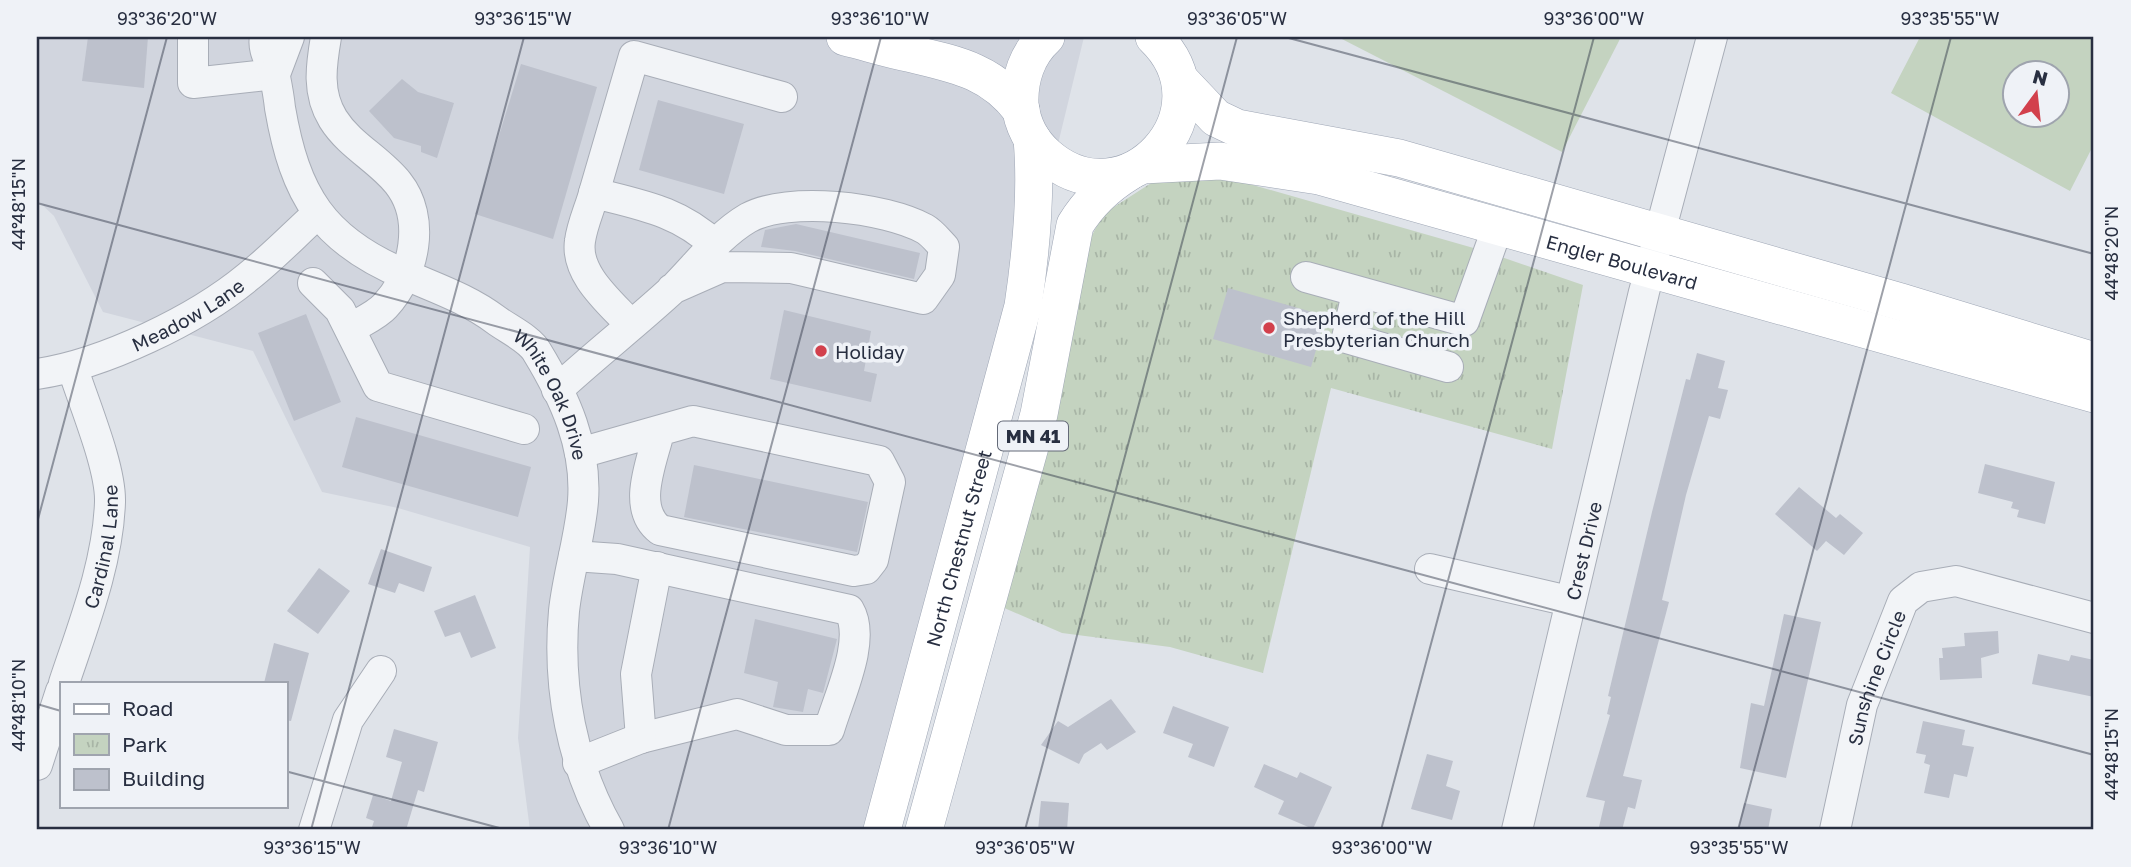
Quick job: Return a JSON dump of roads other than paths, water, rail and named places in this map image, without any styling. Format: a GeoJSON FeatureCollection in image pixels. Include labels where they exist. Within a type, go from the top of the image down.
{"type":"FeatureCollection","features":[{"type":"Feature","properties":{"kind":"main road"},"geometry":{"type":"LineString","coordinates":[[845,37],[959,64],[979,72],[1002,88],[1026,125]]}},
{"type":"Feature","properties":{"kind":"main road","name":"MN 41"},"geometry":{"type":"LineString","coordinates":[[1026,125],[1021,80],[1026,66],[1046,37]]}},
{"type":"Feature","properties":{"kind":"main road","name":"MN 41"},"geometry":{"type":"LineString","coordinates":[[924,830],[1039,414],[1075,225],[1084,210],[1107,186],[1136,168],[1167,142],[1174,128],[1181,97],[1170,55]]}},
{"type":"Feature","properties":{"kind":"main road","name":"Engler Boulevard"},"geometry":{"type":"LineString","coordinates":[[1170,55],[1216,118],[1237,128],[1399,158],[1661,232],[2094,361]]}},
{"type":"Feature","properties":{"kind":"main road","name":"Engler Boulevard"},"geometry":{"type":"LineString","coordinates":[[1026,125],[1054,162],[1075,172],[1098,177],[1136,168],[1220,161],[1319,176],[2094,394]]}},
{"type":"Feature","properties":{"kind":"main road","name":"North Chestnut Street"},"geometry":{"type":"LineString","coordinates":[[882,830],[1023,306],[1028,269],[1026,125]]}},
{"type":"Feature","properties":{"kind":"street"},"geometry":{"type":"LineString","coordinates":[[193,37],[193,83],[275,74]]}},
{"type":"Feature","properties":{"kind":"street","name":"White Oak Drive"},"geometry":{"type":"LineString","coordinates":[[265,37],[263,46],[275,74],[286,142],[300,185],[316,215],[356,247],[405,275],[436,285],[479,307],[536,349],[570,412],[580,453],[583,500],[564,611],[564,662],[572,745],[589,796],[609,830]]}},
{"type":"Feature","properties":{"kind":"street","name":"White Oak Drive"},"geometry":{"type":"LineString","coordinates":[[275,74],[289,37]]}},
{"type":"Feature","properties":{"kind":"street"},"geometry":{"type":"LineString","coordinates":[[326,37],[319,78],[332,118],[350,141],[399,184],[413,209],[414,245],[405,275],[385,306],[350,329]]}},
{"type":"Feature","properties":{"kind":"street","name":"Crest Drive"},"geometry":{"type":"LineString","coordinates":[[1517,830],[1569,601],[1650,270],[1712,37]]}},
{"type":"Feature","properties":{"kind":"street"},"geometry":{"type":"LineString","coordinates":[[630,324],[595,285],[582,262],[579,242],[634,55],[782,97]]}},
{"type":"Feature","properties":{"kind":"street"},"geometry":{"type":"LineString","coordinates":[[594,193],[656,209],[694,225],[715,245]]}},
{"type":"Feature","properties":{"kind":"street"},"geometry":{"type":"LineString","coordinates":[[557,390],[673,289],[715,245],[749,217],[793,207],[847,206],[890,215],[926,229],[943,247],[940,275],[923,299],[791,268],[722,267],[673,289]]}},
{"type":"Feature","properties":{"kind":"street","name":"Meadow Lane"},"geometry":{"type":"LineString","coordinates":[[37,374],[73,369],[171,326],[237,285],[316,215]]}},
{"type":"Feature","properties":{"kind":"street"},"geometry":{"type":"LineString","coordinates":[[1306,277],[1464,321],[1498,226]]}},
{"type":"Feature","properties":{"kind":"street"},"geometry":{"type":"LineString","coordinates":[[313,283],[340,310],[378,386],[524,429]]}},
{"type":"Feature","properties":{"kind":"street"},"geometry":{"type":"LineString","coordinates":[[1357,293],[1347,338],[1447,367]]}},
{"type":"Feature","properties":{"kind":"street","name":"Cardinal Lane"},"geometry":{"type":"LineString","coordinates":[[64,682],[102,555],[110,501],[104,469],[73,369]]}},
{"type":"Feature","properties":{"kind":"street"},"geometry":{"type":"LineString","coordinates":[[580,453],[693,421],[878,461],[890,482],[873,560],[866,569],[854,572],[660,530],[650,522],[643,505],[659,432]]}},
{"type":"Feature","properties":{"kind":"street"},"geometry":{"type":"LineString","coordinates":[[574,556],[617,559],[814,600],[849,610],[856,623],[853,651],[829,730],[786,730],[737,714],[641,738],[578,763]]}},
{"type":"Feature","properties":{"kind":"street"},"geometry":{"type":"LineString","coordinates":[[641,738],[636,674],[657,567]]}},
{"type":"Feature","properties":{"kind":"street"},"geometry":{"type":"LineString","coordinates":[[1430,569],[1569,601]]}},
{"type":"Feature","properties":{"kind":"street","name":"Sunshine Circle"},"geometry":{"type":"LineString","coordinates":[[1835,830],[1862,705],[1903,601],[1921,587],[1956,581],[2094,618]]}},
{"type":"Feature","properties":{"kind":"street"},"geometry":{"type":"LineString","coordinates":[[314,830],[348,720],[381,671]]}},
{"type":"Feature","properties":{"kind":"street"},"geometry":{"type":"LineString","coordinates":[[37,765],[60,694]]}},
{"type":"Feature","properties":{"kind":"place","name":"Shepherd of the Hill Presbyterian Church"},"geometry":{"type":"Point","coordinates":[1269,328]}},
{"type":"Feature","properties":{"kind":"place","name":"Holiday"},"geometry":{"type":"Point","coordinates":[821,351]}}]}
